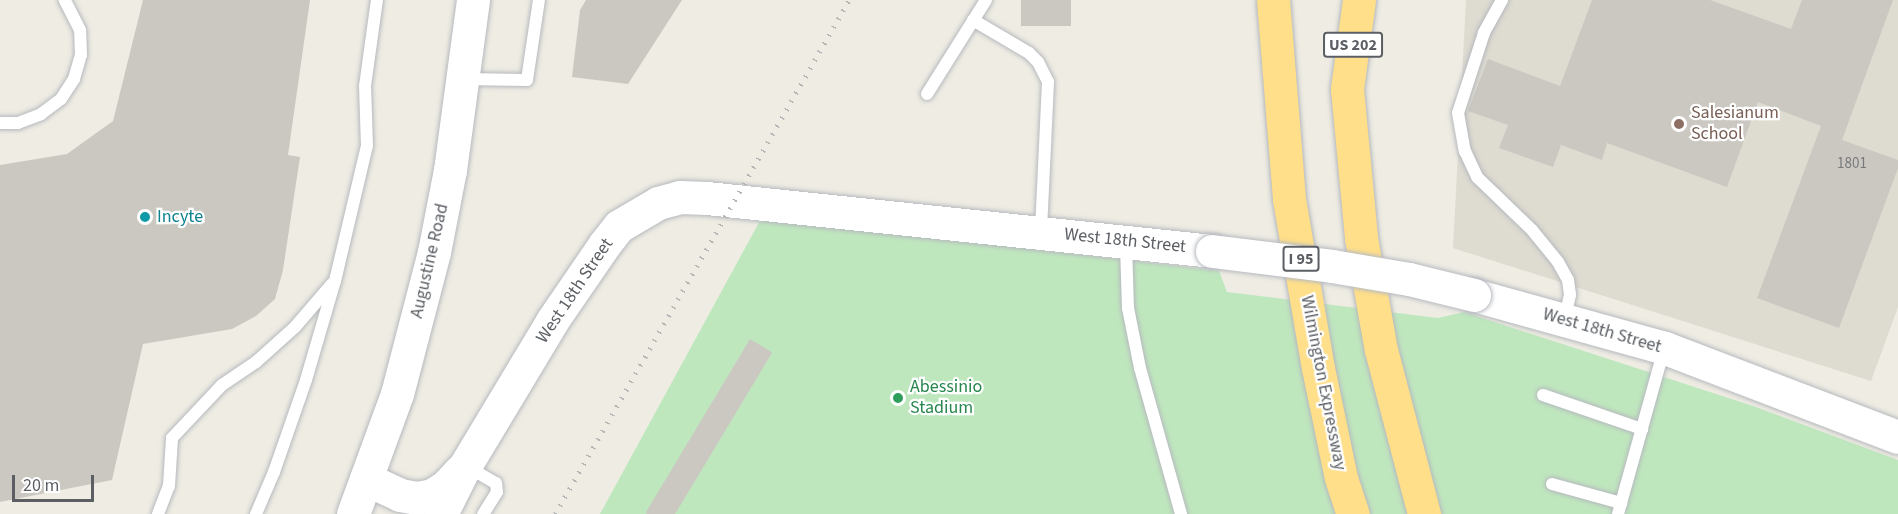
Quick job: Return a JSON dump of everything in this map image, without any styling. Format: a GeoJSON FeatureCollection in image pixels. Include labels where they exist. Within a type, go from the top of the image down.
{"type":"FeatureCollection","features":[{"type":"Feature","properties":{"kind":"highway","name":"Wilmington Expressway"},"geometry":{"type":"LineString","coordinates":[[1273,0],[1289,199],[1318,368],[1341,478],[1353,514]]}},
{"type":"Feature","properties":{"kind":"highway"},"geometry":{"type":"LineString","coordinates":[[1344,0],[1347,89],[1361,238],[1381,350],[1424,514]]}},
{"type":"Feature","properties":{"kind":"highway","name":"US 202"},"geometry":{"type":"LineString","coordinates":[[1347,89],[1359,0]]}},
{"type":"Feature","properties":{"kind":"street","name":"Augustine Road"},"geometry":{"type":"LineString","coordinates":[[353,514],[397,394],[434,252],[464,79],[473,0]]}},
{"type":"Feature","properties":{"kind":"street","name":"West 18th Street"},"geometry":{"type":"LineString","coordinates":[[441,514],[465,466],[552,321],[604,245],[619,226],[658,203],[680,198],[707,198],[1126,240],[1332,266],[1409,279],[1665,348],[1896,431]]}},
{"type":"Feature","properties":{"kind":"street","name":"West 18th Street"},"geometry":{"type":"LineString","coordinates":[[366,479],[400,495],[417,498],[432,495],[445,487],[465,466]]}},
{"type":"Feature","properties":{"kind":"lane"},"geometry":{"type":"LineString","coordinates":[[256,514],[274,471],[306,380],[334,281],[367,146],[365,86],[377,0]]}},
{"type":"Feature","properties":{"kind":"lane"},"geometry":{"type":"LineString","coordinates":[[464,79],[527,80],[539,0]]}},
{"type":"Feature","properties":{"kind":"lane"},"geometry":{"type":"LineString","coordinates":[[927,94],[986,0]]}},
{"type":"Feature","properties":{"kind":"lane"},"geometry":{"type":"LineString","coordinates":[[1502,0],[1484,33],[1458,113],[1465,151],[1477,177],[1533,230],[1558,262],[1568,280],[1570,295],[1564,320]]}},
{"type":"Feature","properties":{"kind":"lane"},"geometry":{"type":"LineString","coordinates":[[0,123],[18,123],[41,114],[61,99],[74,79],[81,55],[80,30],[69,2]]}},
{"type":"Feature","properties":{"kind":"lane"},"geometry":{"type":"LineString","coordinates":[[973,20],[1029,53],[1038,62],[1048,82],[1041,232]]}},
{"type":"Feature","properties":{"kind":"lane"},"geometry":{"type":"LineString","coordinates":[[1126,240],[1130,318],[1140,368],[1182,514]]}},
{"type":"Feature","properties":{"kind":"lane"},"geometry":{"type":"LineString","coordinates":[[158,514],[169,486],[172,438],[222,385],[256,362],[295,327],[334,281]]}},
{"type":"Feature","properties":{"kind":"lane"},"geometry":{"type":"LineString","coordinates":[[1552,484],[1619,509],[1665,348]]}},
{"type":"Feature","properties":{"kind":"lane"},"geometry":{"type":"LineString","coordinates":[[1543,394],[1642,429]]}},
{"type":"Feature","properties":{"kind":"lane"},"geometry":{"type":"LineString","coordinates":[[465,466],[496,483],[497,492],[483,514]]}},
{"type":"Feature","properties":{"kind":"shaded area","name":"Salesianum School"},"geometry":{"type":"Polygon","coordinates":[[[1466,0],[1898,0],[1898,307],[1871,381],[1453,248],[1466,0]]]}},
{"type":"Feature","properties":{"kind":"green space"},"geometry":{"type":"Polygon","coordinates":[[[762,217],[1219,271],[1227,292],[1438,318],[1464,312],[1753,406],[1898,460],[1898,514],[600,514],[762,217]]]}},
{"type":"Feature","properties":{"kind":"building","name":"Incyte"},"geometry":{"type":"Polygon","coordinates":[[[143,0],[310,0],[288,155],[300,157],[283,270],[275,299],[256,316],[232,329],[143,344],[112,480],[0,502],[0,165],[67,154],[113,121],[143,0]]]}},
{"type":"Feature","properties":{"kind":"building"},"geometry":{"type":"Polygon","coordinates":[[[586,0],[682,0],[628,84],[572,77],[580,10],[586,0]]]}},
{"type":"Feature","properties":{"kind":"building"},"geometry":{"type":"Polygon","coordinates":[[[1021,0],[1071,0],[1071,26],[1021,26],[1021,0]]]}},
{"type":"Feature","properties":{"kind":"building","name":"Salesianum School"},"geometry":{"type":"Polygon","coordinates":[[[1592,0],[1710,0],[1791,29],[1802,0],[1893,0],[1842,140],[1898,160],[1898,168],[1839,328],[1757,298],[1821,126],[1758,102],[1727,187],[1607,143],[1602,160],[1561,145],[1553,167],[1499,148],[1508,125],[1468,111],[1488,59],[1560,86],[1592,0]]]}},
{"type":"Feature","properties":{"kind":"building"},"geometry":{"type":"Polygon","coordinates":[[[750,339],[772,352],[675,514],[645,513],[750,339]]]}},
{"type":"Feature","properties":{"kind":"railway"},"geometry":{"type":"LineString","coordinates":[[555,514],[849,0]]}},
{"type":"Feature","properties":{"kind":"place","name":"Salesianum School"},"geometry":{"type":"Point","coordinates":[1679,124]}},
{"type":"Feature","properties":{"kind":"place","name":"Incyte"},"geometry":{"type":"Point","coordinates":[145,217]}},
{"type":"Feature","properties":{"kind":"place","name":"Abessinio Stadium"},"geometry":{"type":"Point","coordinates":[898,398]}}]}
